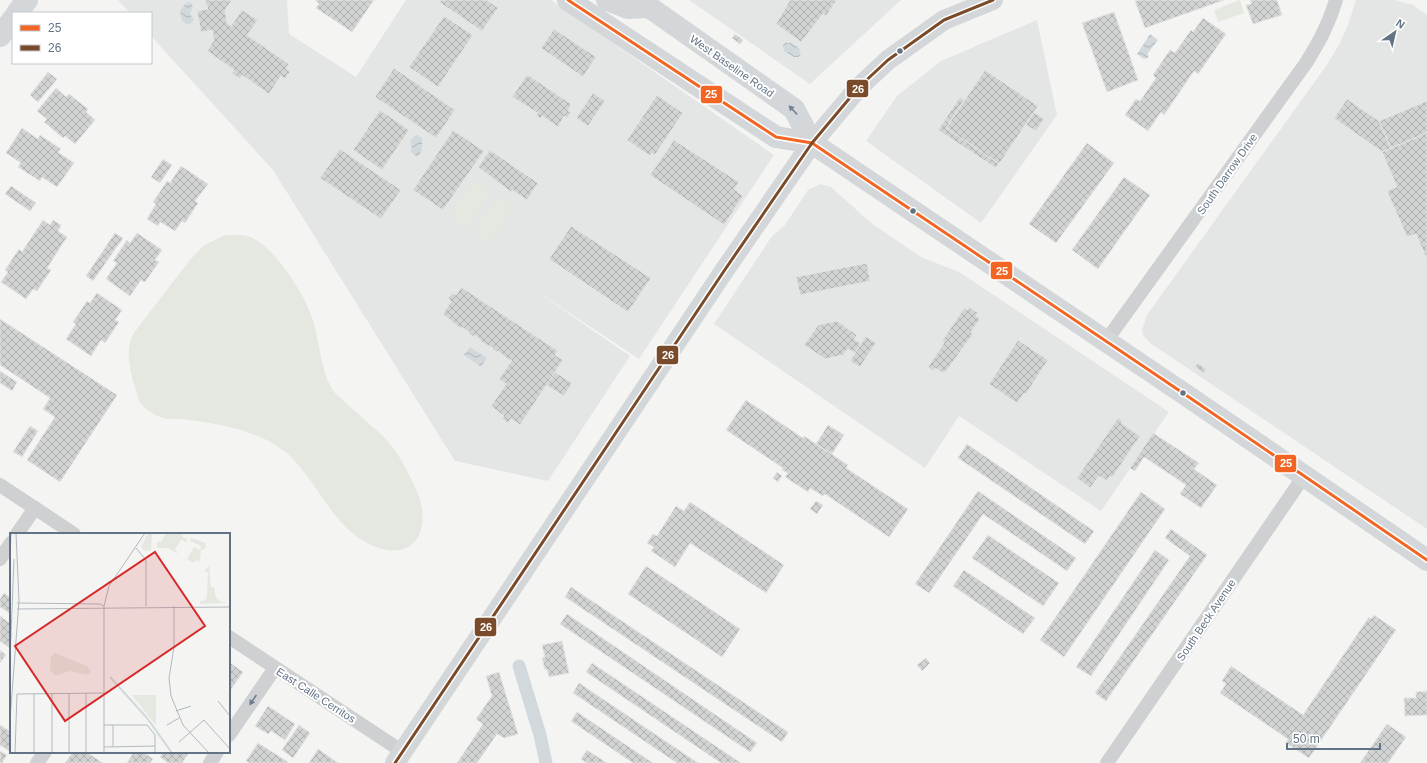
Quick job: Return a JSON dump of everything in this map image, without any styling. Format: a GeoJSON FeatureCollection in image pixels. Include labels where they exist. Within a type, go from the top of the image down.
{"type":"FeatureCollection","features":[{"type":"Feature","properties":{"kind":"main road"},"geometry":{"type":"LineString","coordinates":[[18,12],[27,0]]}},
{"type":"Feature","properties":{"kind":"main road","name":"West Baseline Road"},"geometry":{"type":"LineString","coordinates":[[568,0],[776,137],[812,143],[1427,560]]}},
{"type":"Feature","properties":{"kind":"main road"},"geometry":{"type":"LineString","coordinates":[[607,0],[628,8],[644,4]]}},
{"type":"Feature","properties":{"kind":"main road","name":"West Baseline Road"},"geometry":{"type":"LineString","coordinates":[[644,4],[794,109],[812,143]]}},
{"type":"Feature","properties":{"kind":"main road"},"geometry":{"type":"LineString","coordinates":[[0,36],[12,20]]}},
{"type":"Feature","properties":{"kind":"street"},"geometry":{"type":"LineString","coordinates":[[399,758],[733,258],[812,143],[859,87],[888,60],[944,20],[993,0]]}},
{"type":"Feature","properties":{"kind":"street","name":"South Darrow Drive"},"geometry":{"type":"LineString","coordinates":[[1106,341],[1313,52],[1330,20],[1336,0]]}},
{"type":"Feature","properties":{"kind":"street","name":"South Beck Avenue"},"geometry":{"type":"LineString","coordinates":[[1107,763],[1304,476]]}},
{"type":"Feature","properties":{"kind":"street"},"geometry":{"type":"LineString","coordinates":[[0,485],[72,533]]}},
{"type":"Feature","properties":{"kind":"street"},"geometry":{"type":"LineString","coordinates":[[18,533],[35,508]]}},
{"type":"Feature","properties":{"kind":"street"},"geometry":{"type":"LineString","coordinates":[[0,559],[10,544]]}},
{"type":"Feature","properties":{"kind":"street","name":"East Calle Cerritos"},"geometry":{"type":"LineString","coordinates":[[230,638],[275,668],[399,758]]}},
{"type":"Feature","properties":{"kind":"street"},"geometry":{"type":"LineString","coordinates":[[230,734],[275,668]]}},
{"type":"Feature","properties":{"kind":"street"},"geometry":{"type":"LineString","coordinates":[[37,763],[44,753]]}},
{"type":"Feature","properties":{"kind":"street"},"geometry":{"type":"LineString","coordinates":[[210,763],[216,753]]}},
{"type":"Feature","properties":{"kind":"shaded area"},"geometry":{"type":"Polygon","coordinates":[[[118,0],[287,0],[289,34],[356,77],[406,0],[551,0],[774,155],[639,359],[533,289],[630,356],[548,481],[455,461],[273,170],[152,37],[152,12],[129,12],[118,0]]]}},
{"type":"Feature","properties":{"kind":"shaded area"},"geometry":{"type":"Polygon","coordinates":[[[689,0],[901,0],[810,84],[689,0]]]}},
{"type":"Feature","properties":{"kind":"shaded area"},"geometry":{"type":"Polygon","coordinates":[[[1240,0],[1244,13],[1218,22],[1214,10],[1240,0]]]}},
{"type":"Feature","properties":{"kind":"shaded area"},"geometry":{"type":"Polygon","coordinates":[[[1356,0],[1395,0],[1413,5],[1427,15],[1427,529],[1150,343],[1143,335],[1142,330],[1147,315],[1326,66],[1340,43],[1348,25],[1356,0]]]}},
{"type":"Feature","properties":{"kind":"shaded area"},"geometry":{"type":"Polygon","coordinates":[[[1037,20],[1057,115],[981,223],[866,141],[897,96],[941,61],[1037,20]]]}},
{"type":"Feature","properties":{"kind":"shaded area"},"geometry":{"type":"Polygon","coordinates":[[[473,180],[490,192],[466,228],[449,217],[473,180]]]}},
{"type":"Feature","properties":{"kind":"shaded area"},"geometry":{"type":"Polygon","coordinates":[[[820,184],[831,187],[871,223],[921,257],[959,272],[1169,412],[1101,511],[959,416],[925,468],[714,324],[772,236],[785,225],[808,190],[820,184]]]}},
{"type":"Feature","properties":{"kind":"shaded area"},"geometry":{"type":"Polygon","coordinates":[[[496,196],[513,207],[489,243],[472,232],[496,196]]]}},
{"type":"Feature","properties":{"kind":"shaded area"},"geometry":{"type":"Polygon","coordinates":[[[225,235],[244,235],[256,240],[266,247],[284,268],[300,291],[310,312],[316,331],[324,371],[332,389],[384,437],[395,450],[407,470],[415,487],[422,509],[420,533],[415,541],[408,547],[399,550],[378,548],[355,535],[334,514],[300,466],[279,447],[238,429],[195,421],[163,418],[150,411],[139,401],[129,359],[130,342],[133,334],[189,261],[203,246],[225,235]]]}},
{"type":"Feature","properties":{"kind":"water"},"geometry":{"type":"Polygon","coordinates":[[[190,2],[193,6],[190,14],[194,20],[189,25],[182,21],[180,11],[186,3],[190,2]]]}},
{"type":"Feature","properties":{"kind":"water"},"geometry":{"type":"Polygon","coordinates":[[[1150,34],[1158,40],[1148,53],[1148,58],[1144,59],[1137,54],[1150,34]]]}},
{"type":"Feature","properties":{"kind":"water"},"geometry":{"type":"Polygon","coordinates":[[[786,42],[789,44],[790,42],[800,49],[799,51],[801,53],[799,57],[794,57],[784,51],[783,45],[786,42]]]}},
{"type":"Feature","properties":{"kind":"water"},"geometry":{"type":"Polygon","coordinates":[[[417,135],[422,138],[422,151],[417,157],[410,151],[412,148],[410,140],[417,135]]]}},
{"type":"Feature","properties":{"kind":"water"},"geometry":{"type":"Polygon","coordinates":[[[470,347],[487,358],[481,367],[464,355],[470,347]]]}},
{"type":"Feature","properties":{"kind":"building"},"geometry":{"type":"Polygon","coordinates":[[[205,0],[232,0],[225,10],[227,23],[231,26],[242,10],[258,20],[247,35],[289,64],[286,69],[290,72],[285,79],[281,76],[269,94],[242,75],[240,79],[232,73],[234,70],[207,51],[214,40],[212,30],[201,32],[197,11],[208,9],[205,0]]]}},
{"type":"Feature","properties":{"kind":"building"},"geometry":{"type":"Polygon","coordinates":[[[315,0],[374,0],[352,32],[316,8],[319,4],[315,0]]]}},
{"type":"Feature","properties":{"kind":"building"},"geometry":{"type":"Polygon","coordinates":[[[441,0],[487,0],[498,8],[482,31],[439,2],[441,0]]]}},
{"type":"Feature","properties":{"kind":"building"},"geometry":{"type":"Polygon","coordinates":[[[790,0],[837,0],[826,16],[823,14],[801,42],[776,24],[790,0]]]}},
{"type":"Feature","properties":{"kind":"building"},"geometry":{"type":"Polygon","coordinates":[[[1224,0],[1145,28],[1135,1],[1224,0]]]}},
{"type":"Feature","properties":{"kind":"building"},"geometry":{"type":"Polygon","coordinates":[[[1250,0],[1277,0],[1282,15],[1253,24],[1246,5],[1252,4],[1250,0]]]}},
{"type":"Feature","properties":{"kind":"building"},"geometry":{"type":"Polygon","coordinates":[[[1114,12],[1138,80],[1107,92],[1082,23],[1114,12]]]}},
{"type":"Feature","properties":{"kind":"building"},"geometry":{"type":"Polygon","coordinates":[[[444,16],[473,35],[438,87],[409,67],[444,16]]]}},
{"type":"Feature","properties":{"kind":"building"},"geometry":{"type":"Polygon","coordinates":[[[1203,18],[1226,34],[1198,74],[1194,71],[1164,115],[1161,112],[1148,131],[1125,115],[1136,99],[1140,101],[1156,78],[1153,75],[1170,50],[1175,53],[1191,30],[1193,32],[1203,18]]]}},
{"type":"Feature","properties":{"kind":"building"},"geometry":{"type":"Polygon","coordinates":[[[554,29],[596,57],[583,77],[541,48],[554,29]]]}},
{"type":"Feature","properties":{"kind":"building"},"geometry":{"type":"Polygon","coordinates":[[[735,34],[743,40],[740,44],[732,38],[735,34]]]}},
{"type":"Feature","properties":{"kind":"building"},"geometry":{"type":"Polygon","coordinates":[[[394,68],[455,110],[436,138],[375,97],[394,68]]]}},
{"type":"Feature","properties":{"kind":"building"},"geometry":{"type":"Polygon","coordinates":[[[985,70],[1038,106],[999,164],[946,128],[985,70]]]}},
{"type":"Feature","properties":{"kind":"building"},"geometry":{"type":"Polygon","coordinates":[[[48,72],[57,79],[38,102],[30,95],[48,72]]]}},
{"type":"Feature","properties":{"kind":"building"},"geometry":{"type":"Polygon","coordinates":[[[527,75],[571,104],[568,111],[571,112],[567,118],[564,116],[558,127],[542,116],[541,119],[536,116],[538,113],[512,97],[527,75]]]}},
{"type":"Feature","properties":{"kind":"building"},"geometry":{"type":"Polygon","coordinates":[[[56,88],[66,97],[69,94],[88,109],[86,112],[95,120],[75,144],[65,136],[63,138],[44,122],[47,119],[37,111],[56,88]]]}},
{"type":"Feature","properties":{"kind":"building"},"geometry":{"type":"Polygon","coordinates":[[[593,93],[605,101],[588,126],[576,118],[593,93]]]}},
{"type":"Feature","properties":{"kind":"building"},"geometry":{"type":"Polygon","coordinates":[[[657,95],[683,113],[655,155],[652,153],[650,156],[627,140],[657,95]]]}},
{"type":"Feature","properties":{"kind":"building"},"geometry":{"type":"Polygon","coordinates":[[[960,97],[964,100],[946,128],[999,164],[996,168],[938,130],[960,97]]]}},
{"type":"Feature","properties":{"kind":"building"},"geometry":{"type":"Polygon","coordinates":[[[1347,99],[1379,121],[1391,148],[1382,152],[1334,118],[1347,99]]]}},
{"type":"Feature","properties":{"kind":"building"},"geometry":{"type":"Polygon","coordinates":[[[1427,101],[1427,133],[1391,148],[1379,121],[1427,101]]]}},
{"type":"Feature","properties":{"kind":"building"},"geometry":{"type":"Polygon","coordinates":[[[380,110],[409,130],[382,170],[353,150],[380,110]]]}},
{"type":"Feature","properties":{"kind":"building"},"geometry":{"type":"Polygon","coordinates":[[[1034,112],[1044,119],[1036,131],[1026,125],[1034,112]]]}},
{"type":"Feature","properties":{"kind":"building"},"geometry":{"type":"Polygon","coordinates":[[[22,128],[38,139],[40,135],[61,149],[58,152],[74,163],[57,187],[42,177],[40,181],[18,167],[21,163],[6,153],[22,128]]]}},
{"type":"Feature","properties":{"kind":"building"},"geometry":{"type":"Polygon","coordinates":[[[453,130],[484,151],[443,210],[413,190],[453,130]]]}},
{"type":"Feature","properties":{"kind":"building"},"geometry":{"type":"Polygon","coordinates":[[[1427,133],[1427,260],[1416,234],[1407,237],[1387,191],[1397,187],[1382,152],[1427,133]]]}},
{"type":"Feature","properties":{"kind":"building"},"geometry":{"type":"Polygon","coordinates":[[[674,140],[739,182],[734,189],[743,196],[724,225],[650,175],[674,140]]]}},
{"type":"Feature","properties":{"kind":"building"},"geometry":{"type":"Polygon","coordinates":[[[1087,143],[1114,163],[1056,243],[1029,224],[1087,143]]]}},
{"type":"Feature","properties":{"kind":"building"},"geometry":{"type":"Polygon","coordinates":[[[340,149],[401,190],[381,219],[320,178],[340,149]]]}},
{"type":"Feature","properties":{"kind":"building"},"geometry":{"type":"Polygon","coordinates":[[[490,150],[538,183],[527,200],[512,190],[511,192],[478,167],[490,150]]]}},
{"type":"Feature","properties":{"kind":"building"},"geometry":{"type":"Polygon","coordinates":[[[163,159],[172,165],[160,183],[151,177],[163,159]]]}},
{"type":"Feature","properties":{"kind":"building"},"geometry":{"type":"Polygon","coordinates":[[[181,166],[208,184],[195,201],[198,203],[185,223],[182,221],[175,231],[160,222],[158,226],[147,219],[156,204],[153,202],[167,181],[170,183],[181,166]]]}},
{"type":"Feature","properties":{"kind":"building"},"geometry":{"type":"Polygon","coordinates":[[[1124,177],[1150,195],[1098,269],[1072,250],[1124,177]]]}},
{"type":"Feature","properties":{"kind":"building"},"geometry":{"type":"Polygon","coordinates":[[[11,186],[36,203],[30,211],[5,194],[11,186]]]}},
{"type":"Feature","properties":{"kind":"building"},"geometry":{"type":"Polygon","coordinates":[[[43,220],[50,225],[53,220],[61,225],[58,231],[67,237],[47,268],[51,270],[37,291],[33,289],[26,299],[1,282],[8,272],[5,270],[19,249],[22,252],[43,220]]]}},
{"type":"Feature","properties":{"kind":"building"},"geometry":{"type":"Polygon","coordinates":[[[571,226],[651,278],[628,312],[549,259],[571,226]]]}},
{"type":"Feature","properties":{"kind":"building"},"geometry":{"type":"Polygon","coordinates":[[[115,233],[123,238],[93,281],[86,276],[115,233]]]}},
{"type":"Feature","properties":{"kind":"building"},"geometry":{"type":"Polygon","coordinates":[[[137,233],[162,250],[155,260],[159,262],[145,282],[141,280],[130,296],[106,279],[117,263],[113,261],[127,240],[130,243],[137,233]]]}},
{"type":"Feature","properties":{"kind":"building"},"geometry":{"type":"Polygon","coordinates":[[[867,263],[870,281],[800,295],[796,277],[867,263]]]}},
{"type":"Feature","properties":{"kind":"building"},"geometry":{"type":"Polygon","coordinates":[[[461,287],[558,351],[555,355],[563,360],[520,425],[511,419],[508,423],[502,419],[504,416],[491,406],[506,384],[499,379],[512,360],[509,360],[498,351],[497,352],[492,349],[493,348],[480,341],[481,340],[475,335],[474,337],[468,333],[469,332],[462,327],[461,329],[443,314],[451,301],[448,299],[452,293],[456,295],[461,287]]]}},
{"type":"Feature","properties":{"kind":"building"},"geometry":{"type":"Polygon","coordinates":[[[97,293],[122,310],[115,320],[119,322],[105,343],[101,340],[91,356],[66,339],[76,324],[73,322],[87,301],[90,303],[97,293]]]}},
{"type":"Feature","properties":{"kind":"building"},"geometry":{"type":"Polygon","coordinates":[[[969,307],[978,313],[976,316],[980,319],[971,332],[973,334],[947,370],[943,373],[935,368],[933,371],[928,367],[944,343],[942,341],[964,308],[967,310],[969,307]]]}},
{"type":"Feature","properties":{"kind":"building"},"geometry":{"type":"Polygon","coordinates":[[[0,319],[117,395],[60,482],[27,460],[55,417],[43,409],[50,398],[0,365],[0,319]]]}},
{"type":"Feature","properties":{"kind":"building"},"geometry":{"type":"Polygon","coordinates":[[[837,321],[857,335],[854,339],[861,344],[855,353],[848,349],[843,355],[825,359],[804,345],[818,325],[837,321]]]}},
{"type":"Feature","properties":{"kind":"building"},"geometry":{"type":"Polygon","coordinates":[[[866,336],[876,343],[860,367],[850,361],[866,336]]]}},
{"type":"Feature","properties":{"kind":"building"},"geometry":{"type":"Polygon","coordinates":[[[1018,340],[1048,360],[1026,394],[1024,393],[1017,403],[989,384],[1018,340]]]}},
{"type":"Feature","properties":{"kind":"building"},"geometry":{"type":"Polygon","coordinates":[[[1198,363],[1206,369],[1203,373],[1195,367],[1198,363]]]}},
{"type":"Feature","properties":{"kind":"building"},"geometry":{"type":"Polygon","coordinates":[[[0,371],[17,382],[12,391],[0,383],[0,371]]]}},
{"type":"Feature","properties":{"kind":"building"},"geometry":{"type":"Polygon","coordinates":[[[555,372],[572,383],[564,396],[546,385],[555,372]]]}},
{"type":"Feature","properties":{"kind":"building"},"geometry":{"type":"Polygon","coordinates":[[[746,400],[803,438],[804,436],[848,465],[846,468],[908,509],[889,537],[825,494],[823,496],[810,488],[808,492],[785,477],[788,473],[782,470],[783,468],[726,430],[746,400]]]}},
{"type":"Feature","properties":{"kind":"building"},"geometry":{"type":"Polygon","coordinates":[[[1118,418],[1123,421],[1121,423],[1140,436],[1112,478],[1110,476],[1107,481],[1099,476],[1090,488],[1077,478],[1118,418]]]}},
{"type":"Feature","properties":{"kind":"building"},"geometry":{"type":"Polygon","coordinates":[[[828,425],[844,435],[832,454],[816,444],[828,425]]]}},
{"type":"Feature","properties":{"kind":"building"},"geometry":{"type":"Polygon","coordinates":[[[30,426],[38,431],[22,457],[13,452],[30,426]]]}},
{"type":"Feature","properties":{"kind":"building"},"geometry":{"type":"Polygon","coordinates":[[[1153,433],[1199,463],[1194,469],[1217,485],[1201,508],[1180,494],[1186,485],[1144,457],[1135,471],[1130,468],[1153,433]]]}},
{"type":"Feature","properties":{"kind":"building"},"geometry":{"type":"Polygon","coordinates":[[[967,444],[1094,531],[1085,544],[958,458],[967,444]]]}},
{"type":"Feature","properties":{"kind":"building"},"geometry":{"type":"Polygon","coordinates":[[[777,472],[782,476],[778,482],[773,478],[777,472]]]}},
{"type":"Feature","properties":{"kind":"building"},"geometry":{"type":"Polygon","coordinates":[[[978,491],[1076,558],[1067,571],[983,514],[929,593],[915,584],[978,491]]]}},
{"type":"Feature","properties":{"kind":"building"},"geometry":{"type":"Polygon","coordinates":[[[1141,492],[1165,509],[1064,657],[1040,640],[1141,492]]]}},
{"type":"Feature","properties":{"kind":"building"},"geometry":{"type":"Polygon","coordinates":[[[816,501],[823,505],[817,514],[810,509],[816,501]]]}},
{"type":"Feature","properties":{"kind":"building"},"geometry":{"type":"Polygon","coordinates":[[[690,502],[784,565],[766,593],[690,543],[675,567],[651,551],[654,547],[647,543],[653,534],[657,536],[676,506],[684,511],[690,502]]]}},
{"type":"Feature","properties":{"kind":"building"},"geometry":{"type":"Polygon","coordinates":[[[1171,529],[1207,555],[1106,701],[1095,693],[1190,556],[1165,538],[1171,529]]]}},
{"type":"Feature","properties":{"kind":"building"},"geometry":{"type":"Polygon","coordinates":[[[988,535],[1059,583],[1043,606],[972,558],[988,535]]]}},
{"type":"Feature","properties":{"kind":"building"},"geometry":{"type":"Polygon","coordinates":[[[1155,550],[1169,560],[1091,676],[1076,667],[1155,550]]]}},
{"type":"Feature","properties":{"kind":"building"},"geometry":{"type":"Polygon","coordinates":[[[646,566],[740,629],[722,657],[628,594],[646,566]]]}},
{"type":"Feature","properties":{"kind":"building"},"geometry":{"type":"Polygon","coordinates":[[[964,570],[1035,618],[1023,634],[953,586],[964,570]]]}},
{"type":"Feature","properties":{"kind":"building"},"geometry":{"type":"Polygon","coordinates":[[[571,587],[788,732],[782,742],[565,597],[571,587]]]}},
{"type":"Feature","properties":{"kind":"building"},"geometry":{"type":"Polygon","coordinates":[[[4,593],[10,597],[10,613],[0,607],[0,599],[4,593]]]}},
{"type":"Feature","properties":{"kind":"building"},"geometry":{"type":"Polygon","coordinates":[[[567,614],[757,743],[750,752],[560,624],[567,614]]]}},
{"type":"Feature","properties":{"kind":"building"},"geometry":{"type":"Polygon","coordinates":[[[1374,615],[1396,630],[1309,758],[1286,743],[1288,739],[1220,693],[1226,684],[1222,681],[1231,666],[1303,715],[1369,617],[1371,619],[1374,615]]]}},
{"type":"Feature","properties":{"kind":"building"},"geometry":{"type":"Polygon","coordinates":[[[0,616],[10,623],[10,648],[0,641],[0,616]]]}},
{"type":"Feature","properties":{"kind":"building"},"geometry":{"type":"Polygon","coordinates":[[[562,641],[569,673],[549,677],[547,669],[545,670],[542,658],[545,657],[542,645],[562,641]]]}},
{"type":"Feature","properties":{"kind":"building"},"geometry":{"type":"Polygon","coordinates":[[[0,650],[6,655],[0,663],[0,650]]]}},
{"type":"Feature","properties":{"kind":"building"},"geometry":{"type":"Polygon","coordinates":[[[926,658],[930,663],[922,671],[917,665],[926,658]]]}},
{"type":"Feature","properties":{"kind":"building"},"geometry":{"type":"Polygon","coordinates":[[[230,663],[243,672],[230,691],[230,663]]]}},
{"type":"Feature","properties":{"kind":"building"},"geometry":{"type":"Polygon","coordinates":[[[592,663],[741,763],[721,763],[586,672],[592,663]]]}},
{"type":"Feature","properties":{"kind":"building"},"geometry":{"type":"Polygon","coordinates":[[[499,672],[518,734],[504,738],[497,734],[477,763],[457,763],[483,724],[476,719],[492,696],[486,676],[499,672]]]}},
{"type":"Feature","properties":{"kind":"building"},"geometry":{"type":"Polygon","coordinates":[[[579,683],[698,763],[677,763],[573,693],[579,683]]]}},
{"type":"Feature","properties":{"kind":"building"},"geometry":{"type":"Polygon","coordinates":[[[1427,691],[1427,715],[1405,716],[1404,698],[1416,698],[1416,692],[1427,691]]]}},
{"type":"Feature","properties":{"kind":"building"},"geometry":{"type":"Polygon","coordinates":[[[268,706],[295,724],[285,740],[271,731],[268,734],[255,726],[268,706]]]}},
{"type":"Feature","properties":{"kind":"building"},"geometry":{"type":"Polygon","coordinates":[[[577,712],[653,763],[633,763],[571,721],[577,712]]]}},
{"type":"Feature","properties":{"kind":"building"},"geometry":{"type":"Polygon","coordinates":[[[1387,724],[1406,737],[1388,763],[1360,763],[1387,724]]]}},
{"type":"Feature","properties":{"kind":"building"},"geometry":{"type":"Polygon","coordinates":[[[0,725],[10,731],[10,751],[0,745],[0,725]]]}},
{"type":"Feature","properties":{"kind":"building"},"geometry":{"type":"Polygon","coordinates":[[[299,725],[310,733],[293,758],[282,750],[299,725]]]}},
{"type":"Feature","properties":{"kind":"building"},"geometry":{"type":"Polygon","coordinates":[[[258,743],[288,762],[250,763],[246,761],[258,743]]]}},
{"type":"Feature","properties":{"kind":"building"},"geometry":{"type":"Polygon","coordinates":[[[318,749],[338,763],[309,763],[318,749]]]}},
{"type":"Feature","properties":{"kind":"building"},"geometry":{"type":"Polygon","coordinates":[[[587,750],[607,763],[587,763],[581,759],[587,750]]]}},
{"type":"Feature","properties":{"kind":"building"},"geometry":{"type":"Polygon","coordinates":[[[0,751],[7,755],[2,763],[0,763],[0,751]]]}},
{"type":"Feature","properties":{"kind":"building"},"geometry":{"type":"Polygon","coordinates":[[[72,753],[88,753],[103,763],[65,763],[72,753]]]}},
{"type":"Feature","properties":{"kind":"building"},"geometry":{"type":"Polygon","coordinates":[[[133,753],[144,753],[153,759],[150,763],[127,763],[133,753]]]}},
{"type":"Feature","properties":{"kind":"building"},"geometry":{"type":"Polygon","coordinates":[[[163,753],[188,754],[182,763],[168,763],[160,757],[163,753]]]}},
{"type":"Feature","properties":{"kind":"waterway"},"geometry":{"type":"LineString","coordinates":[[519,666],[540,735],[546,763]]}},
{"type":"Feature","properties":{"kind":"transit line","name":"25"},"geometry":{"type":"LineString","coordinates":[[568,0],[776,137],[812,143],[1180,391],[1427,560]]}},
{"type":"Feature","properties":{"kind":"transit line","name":"26"},"geometry":{"type":"LineString","coordinates":[[395,763],[724,271],[812,143],[859,87],[888,60],[944,20],[993,0]]}}]}
